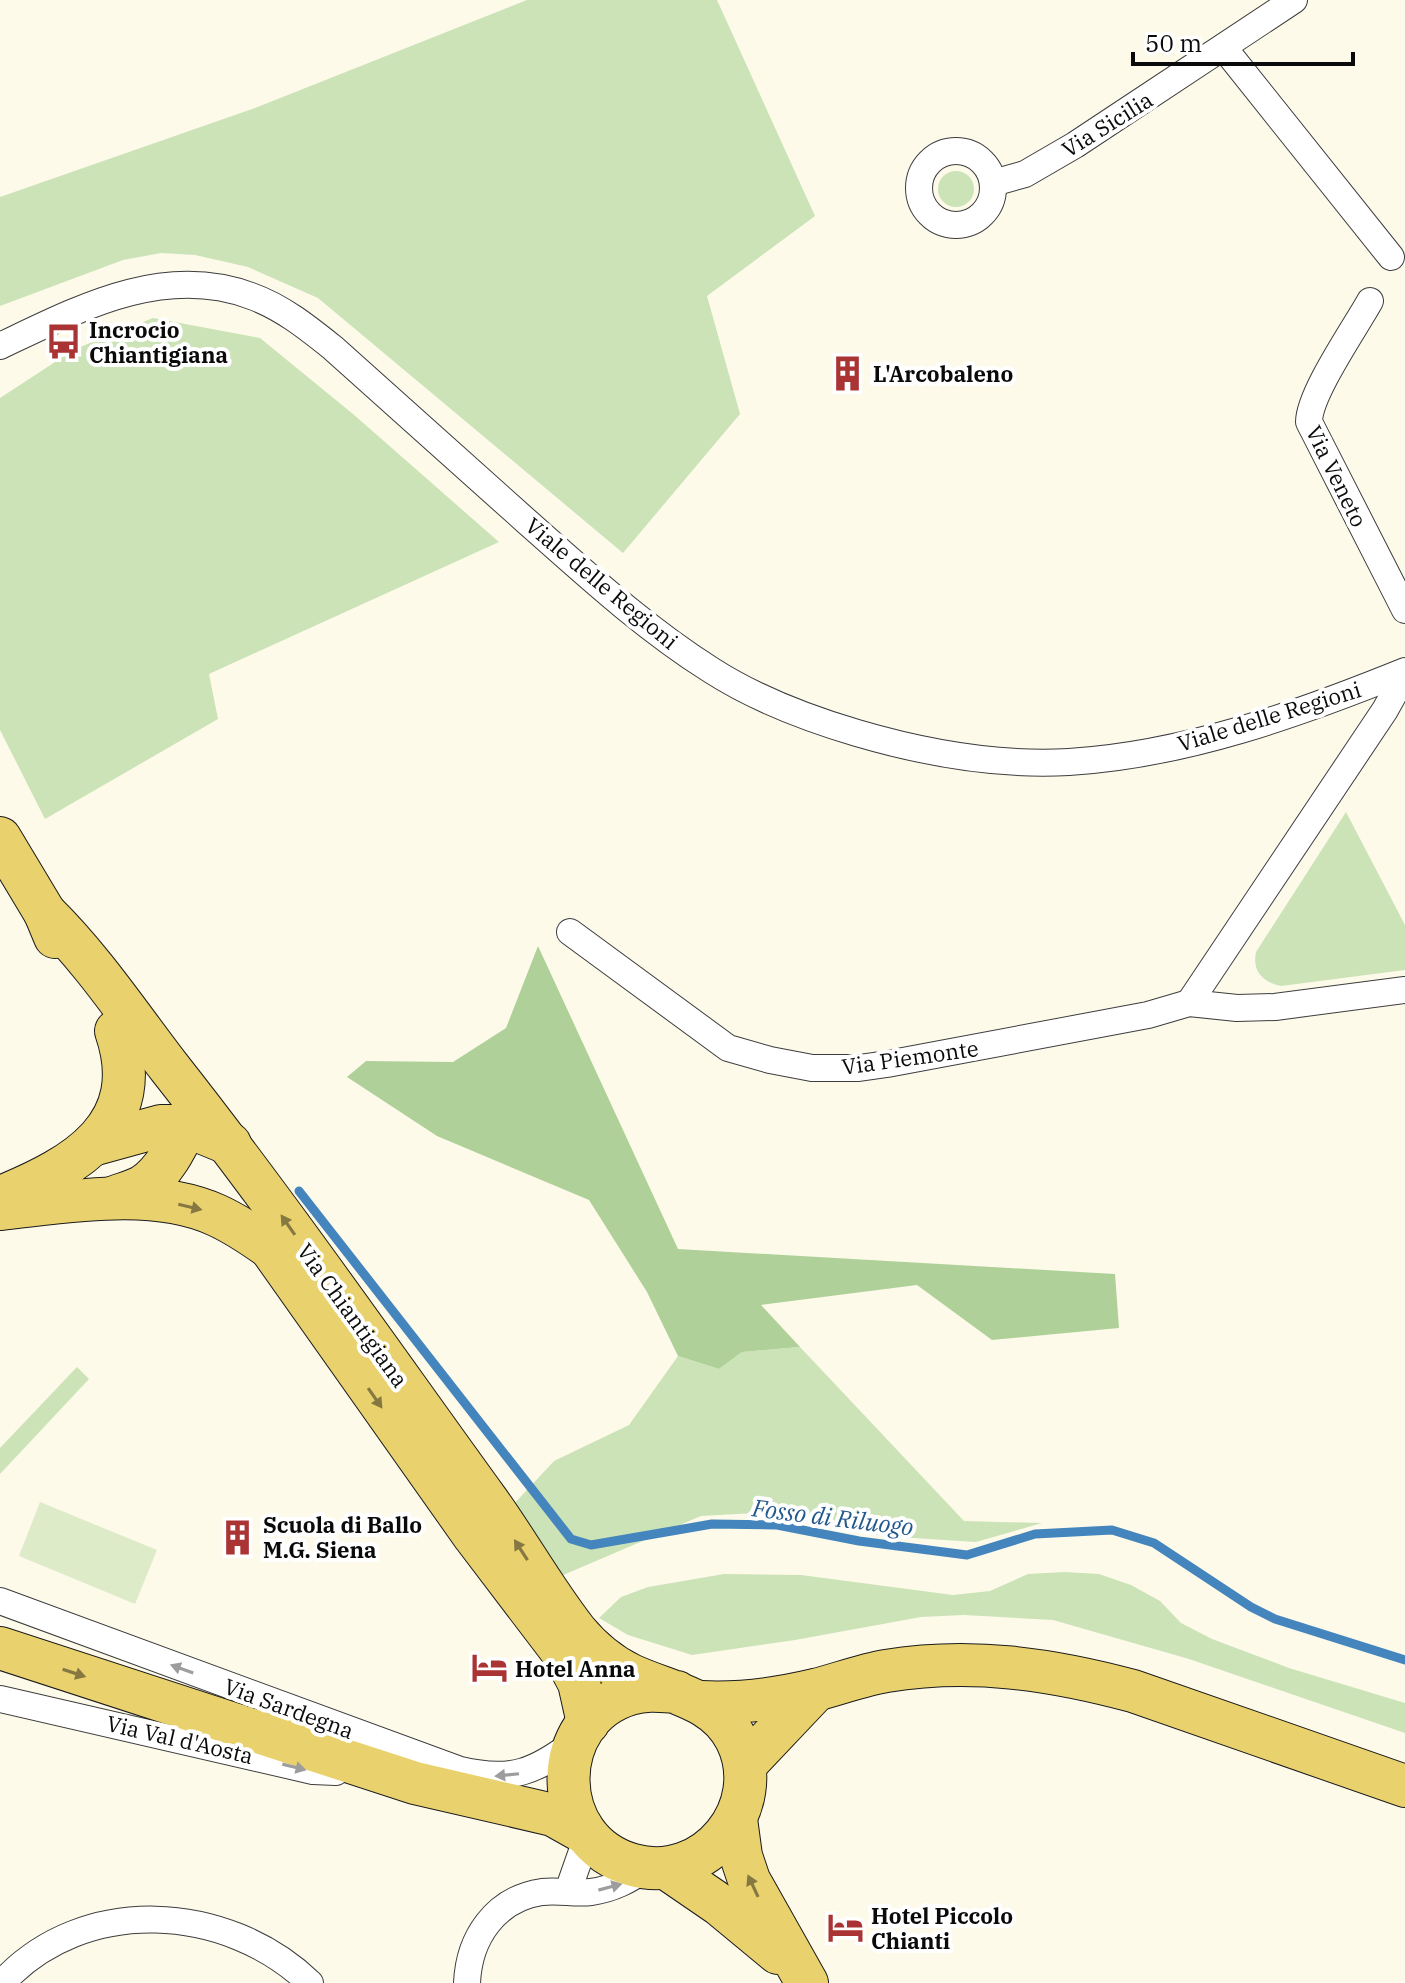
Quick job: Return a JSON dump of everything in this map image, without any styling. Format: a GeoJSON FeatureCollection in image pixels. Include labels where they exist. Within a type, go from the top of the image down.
{"type":"FeatureCollection","features":[{"type":"Feature","properties":{"kind":"main road","name":"Via Chiantigiana"},"geometry":{"type":"LineString","coordinates":[[0,838],[45,913],[76,974],[116,1031],[192,1115],[231,1144],[500,1518],[557,1606],[582,1638],[616,1667],[689,1697],[721,1718],[736,1740],[745,1765],[745,1793],[736,1819],[724,1838],[708,1853],[688,1863],[656,1868],[619,1861],[586,1835],[569,1799],[568,1769],[582,1732],[579,1683],[563,1653],[474,1536],[269,1247],[192,1115],[89,964],[45,913]]}},
{"type":"Feature","properties":{"kind":"main road"},"geometry":{"type":"LineString","coordinates":[[0,1197],[53,1174],[92,1145],[111,1122],[121,1101],[125,1062],[116,1031]]}},
{"type":"Feature","properties":{"kind":"main road"},"geometry":{"type":"LineString","coordinates":[[92,1145],[192,1115]]}},
{"type":"Feature","properties":{"kind":"main road"},"geometry":{"type":"LineString","coordinates":[[112,1198],[151,1180],[169,1157],[192,1115]]}},
{"type":"Feature","properties":{"kind":"main road"},"geometry":{"type":"LineString","coordinates":[[0,1209],[112,1198],[176,1204],[203,1210],[239,1227],[269,1247]]}},
{"type":"Feature","properties":{"kind":"main road"},"geometry":{"type":"LineString","coordinates":[[0,1648],[415,1783],[553,1815],[586,1835]]}},
{"type":"Feature","properties":{"kind":"main road"},"geometry":{"type":"LineString","coordinates":[[582,1732],[606,1706],[628,1695],[652,1690],[743,1703],[816,1690],[882,1672],[980,1664],[1045,1670],[1160,1699],[1405,1786]]}},
{"type":"Feature","properties":{"kind":"main road"},"geometry":{"type":"LineString","coordinates":[[745,1765],[816,1690]]}},
{"type":"Feature","properties":{"kind":"main road","name":"Via Chiantigiana"},"geometry":{"type":"LineString","coordinates":[[736,1819],[741,1856],[749,1880],[806,1981]]}},
{"type":"Feature","properties":{"kind":"main road","name":"Via Chiantigiana"},"geometry":{"type":"LineString","coordinates":[[656,1868],[737,1918],[806,1981]]}},
{"type":"Feature","properties":{"kind":"street","name":"Via Sicilia"},"geometry":{"type":"LineString","coordinates":[[993,183],[1025,174],[1062,153],[1294,0]]}},
{"type":"Feature","properties":{"kind":"street"},"geometry":{"type":"LineString","coordinates":[[1224,48],[1391,257]]}},
{"type":"Feature","properties":{"kind":"street","name":"Viale delle Regioni"},"geometry":{"type":"LineString","coordinates":[[0,346],[103,301],[151,287],[192,284],[239,292],[261,300],[293,318],[333,348],[618,603],[688,654],[766,700],[834,727],[902,745],[956,756],[1016,761],[1069,762],[1123,755],[1248,727],[1327,702],[1405,672]]}},
{"type":"Feature","properties":{"kind":"street","name":"Via Veneto"},"geometry":{"type":"LineString","coordinates":[[1370,301],[1318,394],[1310,410],[1309,422],[1405,610]]}},
{"type":"Feature","properties":{"kind":"street"},"geometry":{"type":"LineString","coordinates":[[1189,1003],[1385,710],[1405,672]]}},
{"type":"Feature","properties":{"kind":"street","name":"Via Piemonte"},"geometry":{"type":"LineString","coordinates":[[570,932],[728,1048],[812,1068],[859,1068],[887,1064],[1139,1017],[1189,1003],[1237,1008],[1275,1007],[1405,990]]}},
{"type":"Feature","properties":{"kind":"street","name":"Via Sardegna"},"geometry":{"type":"LineString","coordinates":[[0,1601],[460,1770],[497,1777],[523,1773],[554,1758],[582,1732]]}},
{"type":"Feature","properties":{"kind":"street","name":"Via Val d'Aosta"},"geometry":{"type":"LineString","coordinates":[[0,1699],[313,1771],[333,1772],[359,1766]]}},
{"type":"Feature","properties":{"kind":"street"},"geometry":{"type":"LineString","coordinates":[[568,1891],[586,1835]]}},
{"type":"Feature","properties":{"kind":"street"},"geometry":{"type":"LineString","coordinates":[[467,1983],[475,1943],[495,1914],[528,1895],[594,1891],[625,1883],[656,1868]]}},
{"type":"Feature","properties":{"kind":"street"},"geometry":{"type":"LineString","coordinates":[[2,1983],[27,1962],[69,1936],[97,1925],[138,1918],[189,1924],[235,1936],[266,1949],[310,1983]]}},
{"type":"Feature","properties":{"kind":"green space"},"geometry":{"type":"Polygon","coordinates":[[[527,0],[717,0],[815,216],[707,296],[740,414],[623,553],[318,298],[248,267],[195,255],[161,253],[123,260],[0,306],[0,197],[255,108],[527,0]]]}},
{"type":"Feature","properties":{"kind":"green space"},"geometry":{"type":"Polygon","coordinates":[[[956,171],[969,176],[974,189],[969,202],[956,207],[943,202],[938,189],[943,176],[956,171]]]}},
{"type":"Feature","properties":{"kind":"green space"},"geometry":{"type":"Polygon","coordinates":[[[153,318],[260,338],[353,414],[499,542],[209,674],[218,719],[45,819],[0,730],[0,398],[75,349],[153,318]]]}},
{"type":"Feature","properties":{"kind":"green space"},"geometry":{"type":"Polygon","coordinates":[[[1346,812],[1405,925],[1405,970],[1281,986],[1269,982],[1257,970],[1256,952],[1346,812]]]}},
{"type":"Feature","properties":{"kind":"green space"},"geometry":{"type":"Polygon","coordinates":[[[538,946],[678,1249],[1115,1274],[1119,1328],[992,1340],[917,1285],[761,1305],[800,1347],[742,1352],[719,1369],[678,1356],[647,1292],[589,1200],[437,1136],[347,1077],[366,1061],[453,1062],[506,1028],[538,946]]]}},
{"type":"Feature","properties":{"kind":"green space"},"geometry":{"type":"Polygon","coordinates":[[[800,1347],[964,1521],[1042,1523],[976,1542],[882,1536],[775,1512],[701,1516],[561,1576],[512,1506],[554,1461],[629,1425],[678,1356],[719,1369],[742,1352],[800,1347]]]}},
{"type":"Feature","properties":{"kind":"green space"},"geometry":{"type":"Polygon","coordinates":[[[77,1367],[89,1379],[0,1474],[0,1448],[77,1367]]]}},
{"type":"Feature","properties":{"kind":"green space"},"geometry":{"type":"Polygon","coordinates":[[[40,1502],[157,1550],[135,1604],[19,1556],[40,1502]]]}},
{"type":"Feature","properties":{"kind":"green space"},"geometry":{"type":"Polygon","coordinates":[[[724,1574],[801,1575],[953,1595],[990,1591],[1028,1574],[1099,1574],[1131,1585],[1160,1601],[1181,1623],[1212,1639],[1289,1668],[1405,1703],[1405,1733],[1189,1659],[1053,1620],[964,1615],[921,1617],[692,1655],[628,1635],[599,1618],[621,1597],[648,1587],[724,1574]]]}},
{"type":"Feature","properties":{"kind":"waterway","name":"Fosso di Riluogo"},"geometry":{"type":"LineString","coordinates":[[299,1191],[571,1539],[591,1545],[712,1524],[777,1525],[859,1541],[967,1555],[1035,1534],[1112,1530],[1154,1543],[1251,1607],[1275,1619],[1405,1660]]}},
{"type":"Feature","properties":{"kind":"place","name":"Incrocio Chiantigiana"},"geometry":{"type":"Point","coordinates":[63,342]}},
{"type":"Feature","properties":{"kind":"place","name":"L'Arcobaleno"},"geometry":{"type":"Point","coordinates":[847,373]}},
{"type":"Feature","properties":{"kind":"place","name":"Scuola di Ballo M.G. Siena"},"geometry":{"type":"Point","coordinates":[237,1537]}},
{"type":"Feature","properties":{"kind":"place","name":"Hotel Anna"},"geometry":{"type":"Point","coordinates":[489,1668]}},
{"type":"Feature","properties":{"kind":"place","name":"Hotel Piccolo Chianti"},"geometry":{"type":"Point","coordinates":[845,1928]}}]}
